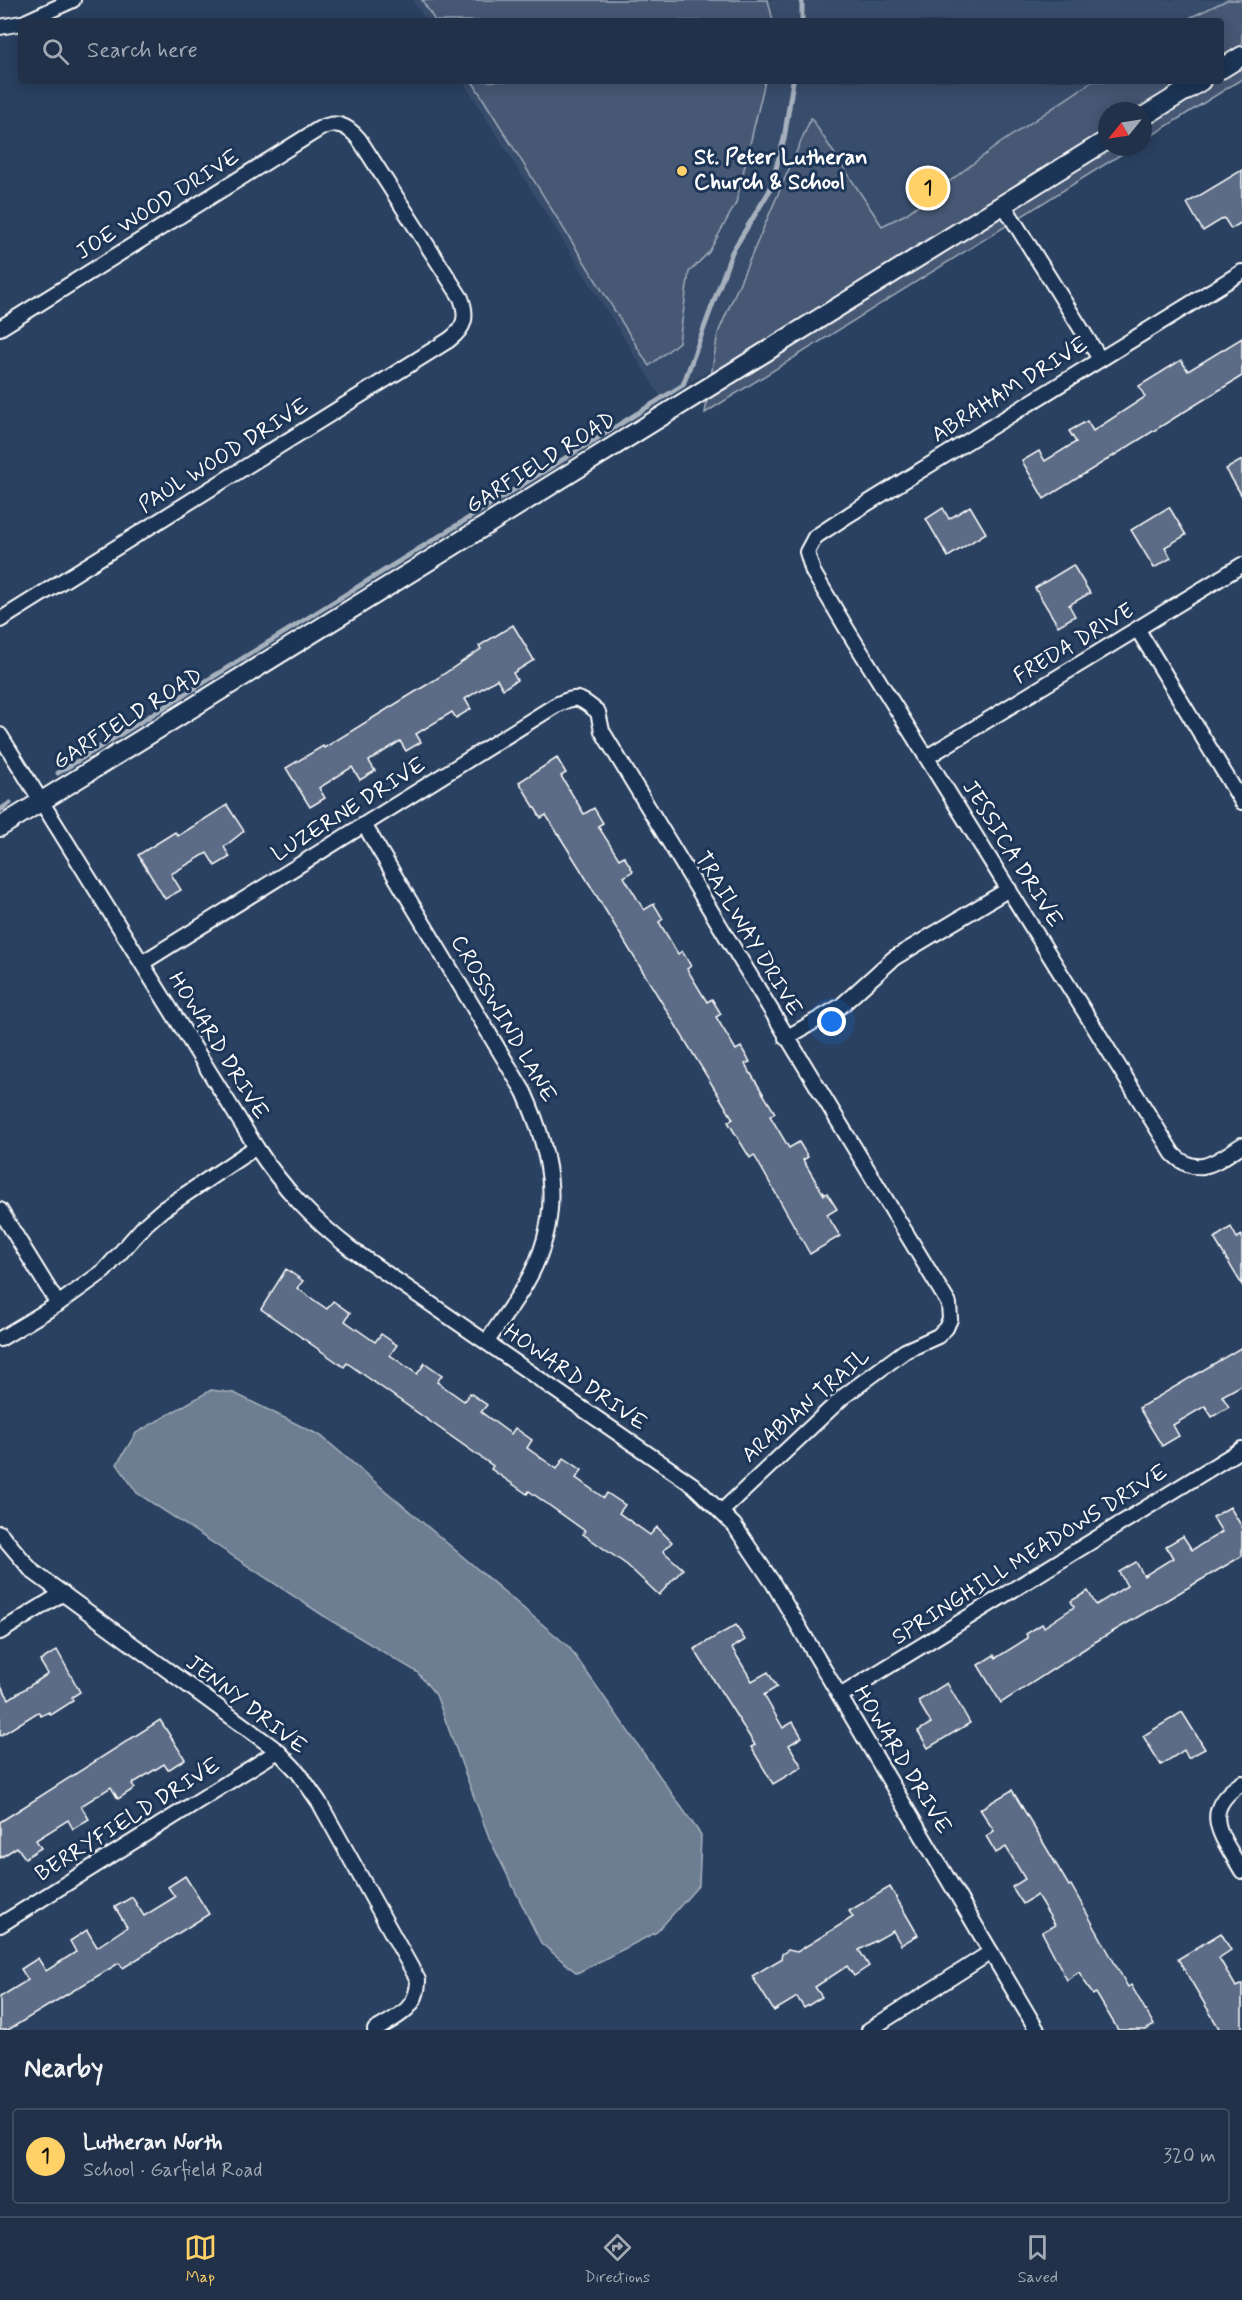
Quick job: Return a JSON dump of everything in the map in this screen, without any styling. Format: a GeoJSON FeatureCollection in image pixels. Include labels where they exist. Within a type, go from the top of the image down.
{"type":"FeatureCollection","features":[{"type":"Feature","properties":{"kind":"street"},"geometry":{"type":"LineString","coordinates":[[34,18],[73,0]]}},
{"type":"Feature","properties":{"kind":"street"},"geometry":{"type":"LineString","coordinates":[[0,27],[18,23]]}},
{"type":"Feature","properties":{"kind":"street"},"geometry":{"type":"LineString","coordinates":[[1224,67],[1242,56]]}},
{"type":"Feature","properties":{"kind":"street"},"geometry":{"type":"LineString","coordinates":[[1152,111],[1196,84]]}},
{"type":"Feature","properties":{"kind":"street","name":"PAUL WOOD DRIVE"},"geometry":{"type":"LineString","coordinates":[[0,620],[449,340],[462,328],[465,322],[461,298],[359,139],[341,124]]}},
{"type":"Feature","properties":{"kind":"street","name":"JOE WOOD DRIVE"},"geometry":{"type":"LineString","coordinates":[[0,328],[319,129],[327,125],[341,124]]}},
{"type":"Feature","properties":{"kind":"street","name":"GARFIELD ROAD"},"geometry":{"type":"LineString","coordinates":[[0,827],[1098,146]]}},
{"type":"Feature","properties":{"kind":"street"},"geometry":{"type":"LineString","coordinates":[[1003,204],[1100,359]]}},
{"type":"Feature","properties":{"kind":"street","name":"ABRAHAM DRIVE"},"geometry":{"type":"LineString","coordinates":[[807,552],[814,537],[1242,272]]}},
{"type":"Feature","properties":{"kind":"street","name":"JESSICA DRIVE"},"geometry":{"type":"LineString","coordinates":[[807,552],[809,562],[822,586],[1173,1154],[1181,1162],[1195,1168],[1209,1165],[1242,1145]]}},
{"type":"Feature","properties":{"kind":"street","name":"FREDA DRIVE"},"geometry":{"type":"LineString","coordinates":[[927,757],[1242,565]]}},
{"type":"Feature","properties":{"kind":"street"},"geometry":{"type":"LineString","coordinates":[[1138,630],[1242,802]]}},
{"type":"Feature","properties":{"kind":"street","name":"LUZERNE DRIVE"},"geometry":{"type":"LineString","coordinates":[[142,963],[556,705],[570,698],[580,698]]}},
{"type":"Feature","properties":{"kind":"street","name":"TRAILWAY DRIVE"},"geometry":{"type":"LineString","coordinates":[[580,698],[598,712],[602,731],[949,1304],[950,1319]]}},
{"type":"Feature","properties":{"kind":"street","name":"HOWARD DRIVE"},"geometry":{"type":"LineString","coordinates":[[0,735],[256,1147],[288,1192],[327,1230],[693,1485],[722,1511],[760,1562],[1037,2030]]}},
{"type":"Feature","properties":{"kind":"street","name":"CROSSWIND LANE"},"geometry":{"type":"LineString","coordinates":[[365,826],[524,1092],[542,1132],[550,1174],[551,1210],[544,1238],[526,1283],[487,1342]]}},
{"type":"Feature","properties":{"kind":"street"},"geometry":{"type":"LineString","coordinates":[[786,1038],[841,1006],[894,958],[1009,889]]}},
{"type":"Feature","properties":{"kind":"street"},"geometry":{"type":"LineString","coordinates":[[0,1339],[58,1304],[104,1271],[146,1224],[162,1210],[256,1147]]}},
{"type":"Feature","properties":{"kind":"street"},"geometry":{"type":"LineString","coordinates":[[0,1210],[58,1304]]}},
{"type":"Feature","properties":{"kind":"street","name":"ARABIAN TRAIL"},"geometry":{"type":"LineString","coordinates":[[722,1511],[844,1396],[905,1351],[938,1336],[946,1328],[950,1319]]}},
{"type":"Feature","properties":{"kind":"street","name":"SPRINGHILL MEADOWS DRIVE"},"geometry":{"type":"LineString","coordinates":[[840,1696],[1242,1449]]}},
{"type":"Feature","properties":{"kind":"street","name":"JENNY DRIVE"},"geometry":{"type":"LineString","coordinates":[[0,1533],[32,1571],[278,1751],[298,1772],[319,1802],[418,1980],[418,1995],[406,2012],[375,2030]]}},
{"type":"Feature","properties":{"kind":"street"},"geometry":{"type":"LineString","coordinates":[[0,1632],[63,1593]]}},
{"type":"Feature","properties":{"kind":"street","name":"BERRYFIELD DRIVE"},"geometry":{"type":"LineString","coordinates":[[0,1925],[278,1751]]}},
{"type":"Feature","properties":{"kind":"street"},"geometry":{"type":"LineString","coordinates":[[1242,1783],[1223,1796],[1217,1807],[1216,1818],[1220,1832],[1242,1870]]}},
{"type":"Feature","properties":{"kind":"street"},"geometry":{"type":"LineString","coordinates":[[869,2030],[992,1952]]}},
{"type":"Feature","properties":{"kind":"shaded area"},"geometry":{"type":"Polygon","coordinates":[[[413,0],[1242,0],[1242,29],[1224,22],[1224,18],[424,18],[413,0]]]}},
{"type":"Feature","properties":{"kind":"shaded area"},"geometry":{"type":"Polygon","coordinates":[[[422,0],[768,0],[772,18],[433,18],[422,0]]]}},
{"type":"Feature","properties":{"kind":"shaded area"},"geometry":{"type":"Polygon","coordinates":[[[1227,0],[1242,0],[1242,79],[1152,135],[1152,102],[1098,102],[1098,156],[1119,156],[705,413],[718,333],[811,118],[882,226],[906,214],[999,144],[1089,84],[1224,84],[1224,18],[1189,18],[1227,0]]]}},
{"type":"Feature","properties":{"kind":"shaded area","name":"St. Peter Lutheran Church & School"},"geometry":{"type":"Polygon","coordinates":[[[465,84],[1157,84],[1124,102],[1098,102],[1098,117],[896,258],[662,399],[465,84]]]}},
{"type":"Feature","properties":{"kind":"shaded area"},"geometry":{"type":"Polygon","coordinates":[[[474,84],[764,84],[736,203],[709,252],[689,272],[679,342],[649,366],[474,84]]]}},
{"type":"Feature","properties":{"kind":"shaded area"},"geometry":{"type":"Polygon","coordinates":[[[211,1390],[234,1393],[321,1436],[569,1647],[701,1835],[699,1885],[657,1932],[577,1973],[541,1943],[490,1840],[436,1695],[417,1672],[330,1620],[137,1493],[117,1464],[136,1433],[211,1390]]]}},
{"type":"Feature","properties":{"kind":"building"},"geometry":{"type":"Polygon","coordinates":[[[1242,170],[1242,222],[1231,229],[1224,218],[1203,231],[1187,203],[1242,170]]]}},
{"type":"Feature","properties":{"kind":"building"},"geometry":{"type":"Polygon","coordinates":[[[1242,338],[1242,376],[1044,499],[1022,461],[1039,451],[1045,461],[1076,442],[1069,431],[1087,421],[1093,431],[1145,397],[1139,386],[1181,360],[1188,371],[1242,338]]]}},
{"type":"Feature","properties":{"kind":"building"},"geometry":{"type":"Polygon","coordinates":[[[1242,460],[1242,496],[1226,469],[1242,460]]]}},
{"type":"Feature","properties":{"kind":"building"},"geometry":{"type":"Polygon","coordinates":[[[970,506],[986,533],[948,557],[926,519],[943,508],[949,519],[970,506]]]}},
{"type":"Feature","properties":{"kind":"building"},"geometry":{"type":"Polygon","coordinates":[[[1169,507],[1186,535],[1165,547],[1171,558],[1154,568],[1131,530],[1169,507]]]}},
{"type":"Feature","properties":{"kind":"building"},"geometry":{"type":"Polygon","coordinates":[[[1073,565],[1090,593],[1069,605],[1075,616],[1058,626],[1035,588],[1073,565]]]}},
{"type":"Feature","properties":{"kind":"building"},"geometry":{"type":"Polygon","coordinates":[[[513,625],[534,660],[513,673],[517,680],[503,689],[497,679],[465,699],[471,709],[456,718],[452,712],[416,734],[421,742],[406,751],[400,741],[369,761],[375,771],[360,780],[352,767],[319,788],[325,798],[310,807],[286,768],[323,746],[324,748],[433,681],[481,649],[479,646],[513,625]]]}},
{"type":"Feature","properties":{"kind":"building"},"geometry":{"type":"Polygon","coordinates":[[[557,758],[566,773],[561,776],[584,814],[594,808],[603,823],[598,826],[619,859],[624,856],[633,871],[624,877],[644,910],[654,904],[663,919],[659,922],[678,954],[682,951],[691,966],[687,969],[707,1002],[712,999],[721,1014],[716,1017],[736,1050],[741,1047],[750,1062],[745,1064],[775,1113],[770,1116],[789,1148],[799,1142],[808,1157],[803,1160],[824,1195],[827,1193],[837,1209],[827,1215],[840,1236],[810,1254],[754,1155],[750,1158],[728,1122],[733,1119],[579,867],[546,815],[541,818],[519,782],[557,758]]]}},
{"type":"Feature","properties":{"kind":"building"},"geometry":{"type":"Polygon","coordinates":[[[227,805],[244,831],[224,847],[230,857],[215,866],[207,853],[171,874],[181,890],[165,899],[138,855],[175,832],[178,836],[227,805]]]}},
{"type":"Feature","properties":{"kind":"building"},"geometry":{"type":"Polygon","coordinates":[[[1231,1227],[1237,1238],[1242,1235],[1242,1285],[1214,1238],[1231,1227]]]}},
{"type":"Feature","properties":{"kind":"building"},"geometry":{"type":"Polygon","coordinates":[[[286,1269],[303,1281],[297,1288],[327,1309],[333,1301],[350,1313],[345,1321],[375,1342],[381,1334],[397,1345],[390,1355],[417,1374],[425,1363],[442,1375],[437,1382],[464,1401],[470,1393],[487,1405],[481,1412],[511,1434],[515,1428],[532,1440],[527,1448],[557,1469],[564,1458],[582,1470],[576,1478],[604,1498],[607,1493],[625,1505],[619,1513],[650,1535],[657,1527],[672,1542],[663,1551],[683,1569],[659,1595],[627,1565],[583,1534],[585,1531],[529,1491],[527,1494],[491,1469],[493,1466],[347,1363],[344,1367],[261,1309],[286,1269]]]}},
{"type":"Feature","properties":{"kind":"building"},"geometry":{"type":"Polygon","coordinates":[[[1242,1347],[1242,1385],[1222,1396],[1229,1407],[1212,1417],[1205,1406],[1173,1425],[1179,1436],[1162,1446],[1139,1408],[1242,1347]]]}},
{"type":"Feature","properties":{"kind":"building"},"geometry":{"type":"Polygon","coordinates":[[[1230,1507],[1242,1527],[1242,1556],[1095,1642],[1001,1703],[978,1665],[994,1655],[996,1658],[1028,1638],[1026,1634],[1042,1624],[1044,1627],[1074,1607],[1071,1601],[1088,1591],[1096,1605],[1127,1586],[1119,1572],[1136,1562],[1144,1576],[1173,1558],[1166,1546],[1183,1536],[1192,1550],[1222,1532],[1213,1517],[1230,1507]]]}},
{"type":"Feature","properties":{"kind":"building"},"geometry":{"type":"Polygon","coordinates":[[[736,1625],[745,1640],[732,1648],[752,1681],[768,1672],[777,1687],[764,1695],[783,1728],[793,1722],[802,1737],[789,1745],[802,1767],[773,1784],[751,1747],[755,1745],[694,1649],[736,1625]]]}},
{"type":"Feature","properties":{"kind":"building"},"geometry":{"type":"Polygon","coordinates":[[[57,1650],[80,1692],[72,1697],[73,1701],[51,1715],[49,1712],[41,1716],[38,1712],[0,1736],[0,1684],[9,1699],[48,1674],[40,1661],[57,1650]]]}},
{"type":"Feature","properties":{"kind":"building"},"geometry":{"type":"Polygon","coordinates":[[[947,1683],[970,1723],[928,1748],[918,1731],[931,1723],[918,1701],[947,1683]]]}},
{"type":"Feature","properties":{"kind":"building"},"geometry":{"type":"Polygon","coordinates":[[[1182,1712],[1205,1749],[1188,1758],[1184,1750],[1161,1765],[1143,1736],[1182,1712]]]}},
{"type":"Feature","properties":{"kind":"building"},"geometry":{"type":"Polygon","coordinates":[[[160,1720],[185,1759],[168,1770],[164,1764],[132,1784],[135,1788],[118,1799],[111,1787],[81,1806],[89,1819],[73,1829],[68,1820],[36,1840],[41,1848],[25,1858],[17,1847],[0,1858],[0,1822],[160,1720]]]}},
{"type":"Feature","properties":{"kind":"building"},"geometry":{"type":"Polygon","coordinates":[[[1012,1790],[1069,1886],[1071,1885],[1128,1987],[1131,1985],[1154,2025],[1146,2030],[1118,2030],[1096,1993],[1093,1995],[1079,1972],[1067,1980],[1042,1932],[1055,1925],[1037,1895],[1023,1904],[1012,1887],[1025,1879],[1006,1847],[996,1853],[986,1836],[994,1831],[980,1809],[1012,1790]]]}},
{"type":"Feature","properties":{"kind":"building"},"geometry":{"type":"Polygon","coordinates":[[[185,1876],[209,1914],[123,1968],[119,1963],[8,2030],[0,2030],[0,1997],[28,1980],[21,1969],[38,1958],[46,1971],[76,1952],[70,1941],[87,1930],[97,1947],[127,1927],[115,1907],[132,1897],[144,1916],[175,1897],[168,1887],[185,1876]]]}},
{"type":"Feature","properties":{"kind":"building"},"geometry":{"type":"Polygon","coordinates":[[[890,1887],[918,1935],[901,1945],[893,1931],[859,1950],[869,1966],[854,1976],[847,1966],[815,1987],[822,1997],[804,2008],[797,1997],[774,2011],[752,1976],[781,1959],[782,1954],[788,1950],[797,1952],[853,1917],[849,1911],[890,1887]]]}},
{"type":"Feature","properties":{"kind":"building"},"geometry":{"type":"Polygon","coordinates":[[[1221,1933],[1231,1950],[1219,1958],[1236,1987],[1242,1984],[1242,2030],[1220,2030],[1178,1959],[1221,1933]]]}},
{"type":"Feature","properties":{"kind":"waterway"},"geometry":{"type":"LineString","coordinates":[[802,0],[802,18]]}},
{"type":"Feature","properties":{"kind":"waterway"},"geometry":{"type":"LineString","coordinates":[[58,773],[683,385],[732,252],[770,190],[784,139],[793,84]]}},
{"type":"Feature","properties":{"kind":"waterway"},"geometry":{"type":"LineString","coordinates":[[0,810],[10,803]]}},
{"type":"Feature","properties":{"kind":"place","name":"St. Peter Lutheran Church & School"},"geometry":{"type":"Point","coordinates":[682,171]}},
{"type":"Feature","properties":{"kind":"place","name":"Lutheran North"},"geometry":{"type":"Point","coordinates":[928,188]}}]}
